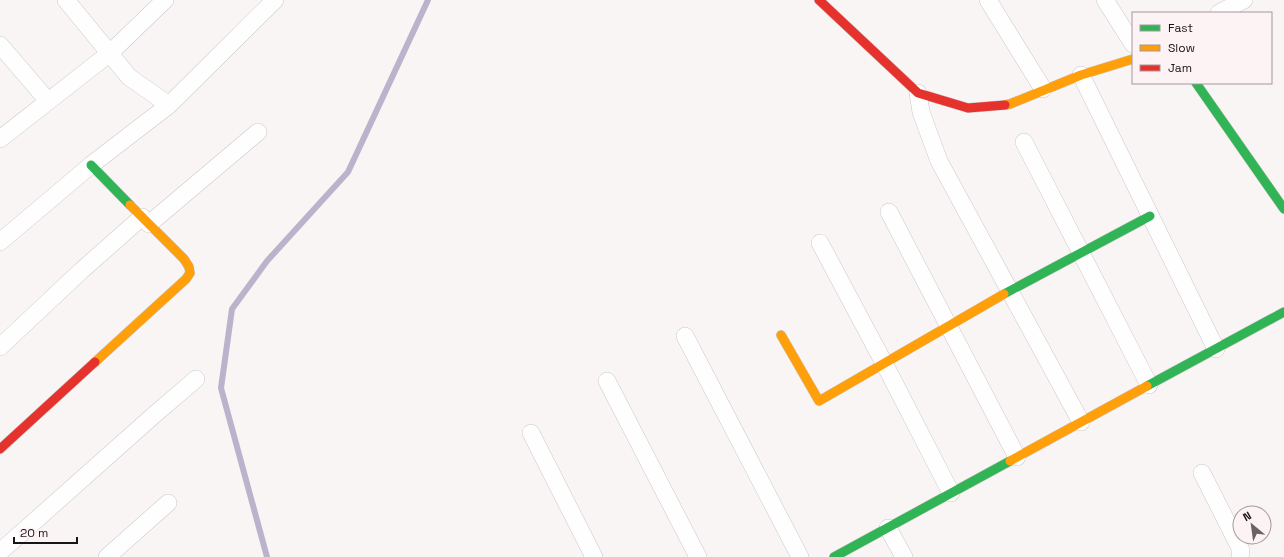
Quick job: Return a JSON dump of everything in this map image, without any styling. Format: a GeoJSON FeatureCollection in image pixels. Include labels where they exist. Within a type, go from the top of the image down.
{"type":"FeatureCollection","features":[{"type":"Feature","properties":{"kind":"street"},"geometry":{"type":"LineString","coordinates":[[66,0],[129,76],[169,105]]}},
{"type":"Feature","properties":{"kind":"street"},"geometry":{"type":"LineString","coordinates":[[0,139],[110,53],[165,0]]}},
{"type":"Feature","properties":{"kind":"street"},"geometry":{"type":"LineString","coordinates":[[0,242],[91,165],[169,105],[275,0]]}},
{"type":"Feature","properties":{"kind":"street"},"geometry":{"type":"LineString","coordinates":[[819,0],[918,93],[968,108],[1010,104],[1043,89],[1081,75],[1132,59]]}},
{"type":"Feature","properties":{"kind":"street"},"geometry":{"type":"LineString","coordinates":[[988,0],[1043,89]]}},
{"type":"Feature","properties":{"kind":"street"},"geometry":{"type":"LineString","coordinates":[[1105,0],[1132,42]]}},
{"type":"Feature","properties":{"kind":"street"},"geometry":{"type":"LineString","coordinates":[[1222,7],[1244,0]]}},
{"type":"Feature","properties":{"kind":"street"},"geometry":{"type":"LineString","coordinates":[[0,45],[48,101]]}},
{"type":"Feature","properties":{"kind":"street"},"geometry":{"type":"LineString","coordinates":[[1081,75],[1216,349]]}},
{"type":"Feature","properties":{"kind":"street"},"geometry":{"type":"LineString","coordinates":[[1197,84],[1284,209]]}},
{"type":"Feature","properties":{"kind":"street"},"geometry":{"type":"LineString","coordinates":[[918,93],[921,112],[939,161],[1081,422]]}},
{"type":"Feature","properties":{"kind":"street"},"geometry":{"type":"LineString","coordinates":[[0,347],[81,271],[258,132]]}},
{"type":"Feature","properties":{"kind":"street"},"geometry":{"type":"LineString","coordinates":[[1024,142],[1149,385]]}},
{"type":"Feature","properties":{"kind":"street"},"geometry":{"type":"LineString","coordinates":[[0,449],[186,279],[190,272],[189,266],[184,259],[91,165]]}},
{"type":"Feature","properties":{"kind":"street"},"geometry":{"type":"LineString","coordinates":[[888,212],[950,326],[1017,457]]}},
{"type":"Feature","properties":{"kind":"street"},"geometry":{"type":"LineString","coordinates":[[781,335],[818,401],[1010,291],[1150,216]]}},
{"type":"Feature","properties":{"kind":"street"},"geometry":{"type":"LineString","coordinates":[[820,243],[951,493]]}},
{"type":"Feature","properties":{"kind":"street"},"geometry":{"type":"LineString","coordinates":[[834,557],[1284,312]]}},
{"type":"Feature","properties":{"kind":"street"},"geometry":{"type":"LineString","coordinates":[[686,336],[800,557]]}},
{"type":"Feature","properties":{"kind":"street"},"geometry":{"type":"LineString","coordinates":[[0,552],[196,379]]}},
{"type":"Feature","properties":{"kind":"street"},"geometry":{"type":"LineString","coordinates":[[607,381],[698,557]]}},
{"type":"Feature","properties":{"kind":"street"},"geometry":{"type":"LineString","coordinates":[[531,433],[594,557]]}},
{"type":"Feature","properties":{"kind":"street"},"geometry":{"type":"LineString","coordinates":[[1202,473],[1241,550],[1240,557]]}},
{"type":"Feature","properties":{"kind":"street"},"geometry":{"type":"LineString","coordinates":[[106,557],[168,503]]}},
{"type":"Feature","properties":{"kind":"street"},"geometry":{"type":"LineString","coordinates":[[888,528],[904,557]]}},
{"type":"Feature","properties":{"kind":"waterway"},"geometry":{"type":"LineString","coordinates":[[267,557],[221,388],[232,309],[267,261],[348,172],[428,0]]}},
{"type":"Feature","properties":{"kind":"traffic: fast"},"geometry":{"type":"LineString","coordinates":[[1197,84],[1284,209]]}},
{"type":"Feature","properties":{"kind":"traffic: fast"},"geometry":{"type":"LineString","coordinates":[[91,165],[130,205]]}},
{"type":"Feature","properties":{"kind":"traffic: fast"},"geometry":{"type":"LineString","coordinates":[[1004,294],[1150,216]]}},
{"type":"Feature","properties":{"kind":"traffic: fast"},"geometry":{"type":"LineString","coordinates":[[1147,386],[1284,312]]}},
{"type":"Feature","properties":{"kind":"traffic: fast"},"geometry":{"type":"LineString","coordinates":[[834,557],[1010,461]]}},
{"type":"Feature","properties":{"kind":"traffic: slow"},"geometry":{"type":"LineString","coordinates":[[1005,105],[1081,75],[1132,59]]}},
{"type":"Feature","properties":{"kind":"traffic: slow"},"geometry":{"type":"LineString","coordinates":[[95,362],[186,279],[190,273],[189,267],[184,259],[130,205]]}},
{"type":"Feature","properties":{"kind":"traffic: slow"},"geometry":{"type":"LineString","coordinates":[[781,335],[819,401],[1004,294]]}},
{"type":"Feature","properties":{"kind":"traffic: slow"},"geometry":{"type":"LineString","coordinates":[[1010,461],[1147,386]]}},
{"type":"Feature","properties":{"kind":"traffic: jam"},"geometry":{"type":"LineString","coordinates":[[819,0],[918,93],[968,108],[1005,105]]}},
{"type":"Feature","properties":{"kind":"traffic: jam"},"geometry":{"type":"LineString","coordinates":[[0,449],[95,362]]}}]}
